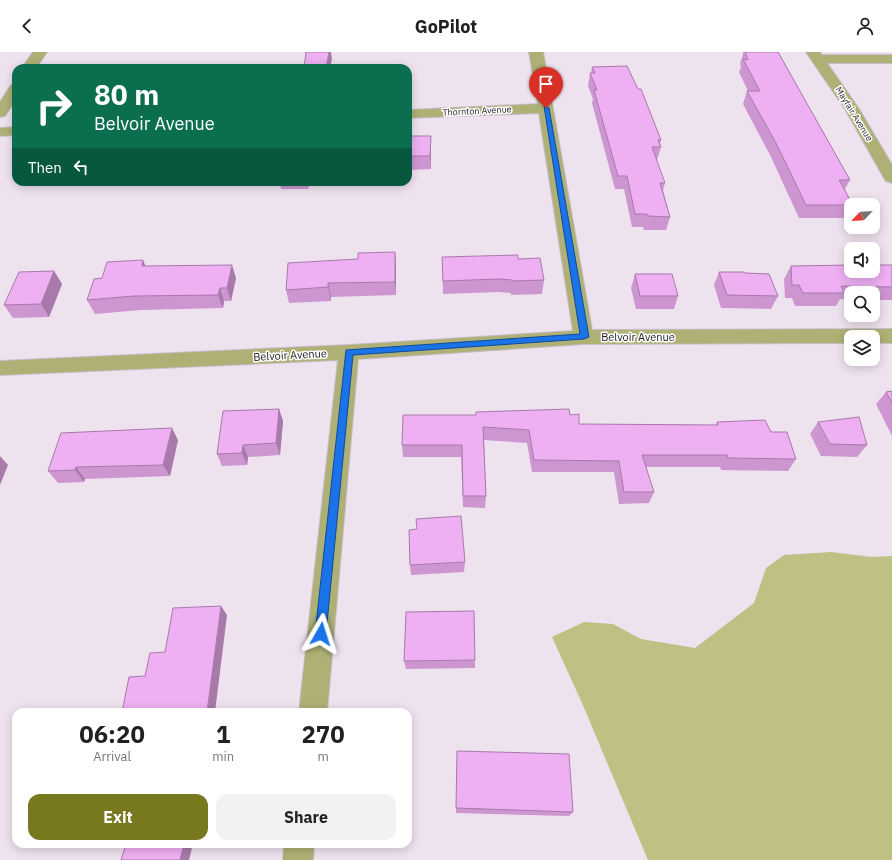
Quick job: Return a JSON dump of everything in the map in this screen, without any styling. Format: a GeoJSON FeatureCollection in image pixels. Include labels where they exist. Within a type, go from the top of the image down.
{"type":"FeatureCollection","features":[{"type":"Feature","properties":{"kind":"street"},"geometry":{"type":"LineString","coordinates":[[32,64],[40,52]]}},
{"type":"Feature","properties":{"kind":"street"},"geometry":{"type":"LineString","coordinates":[[536,52],[584,337]]}},
{"type":"Feature","properties":{"kind":"street"},"geometry":{"type":"LineString","coordinates":[[816,55],[892,59]]}},
{"type":"Feature","properties":{"kind":"street","name":"Mayfair Avenue"},"geometry":{"type":"LineString","coordinates":[[816,55],[852,109],[892,178]]}},
{"type":"Feature","properties":{"kind":"street"},"geometry":{"type":"LineString","coordinates":[[0,113],[12,94]]}},
{"type":"Feature","properties":{"kind":"street","name":"Thornton Avenue"},"geometry":{"type":"LineString","coordinates":[[412,114],[546,108]]}},
{"type":"Feature","properties":{"kind":"street"},"geometry":{"type":"LineString","coordinates":[[0,132],[12,131]]}},
{"type":"Feature","properties":{"kind":"street","name":"Belvoir Avenue"},"geometry":{"type":"LineString","coordinates":[[0,368],[349,352],[584,337],[892,336]]}},
{"type":"Feature","properties":{"kind":"street"},"geometry":{"type":"LineString","coordinates":[[313,708],[349,352]]}},
{"type":"Feature","properties":{"kind":"street"},"geometry":{"type":"LineString","coordinates":[[298,860],[299,848]]}},
{"type":"Feature","properties":{"kind":"green space"},"geometry":{"type":"Polygon","coordinates":[[[831,552],[872,557],[892,556],[892,860],[648,860],[582,703],[552,637],[584,622],[613,624],[641,639],[695,648],[754,603],[766,568],[784,555],[831,552]]]}},
{"type":"Feature","properties":{"kind":"building"},"geometry":{"type":"Polygon","coordinates":[[[306,52],[329,52],[327,64],[304,64],[306,52]]]}},
{"type":"Feature","properties":{"kind":"building"},"geometry":{"type":"Polygon","coordinates":[[[745,52],[778,52],[850,180],[839,180],[849,198],[844,198],[844,205],[806,205],[776,143],[747,91],[760,91],[743,59],[748,60],[745,52]]]}},
{"type":"Feature","properties":{"kind":"building"},"geometry":{"type":"Polygon","coordinates":[[[627,66],[638,89],[641,89],[661,140],[658,140],[661,147],[652,147],[665,183],[660,183],[670,217],[635,214],[627,176],[618,176],[594,90],[597,90],[590,73],[595,73],[592,67],[627,66]]]}},
{"type":"Feature","properties":{"kind":"building"},"geometry":{"type":"Polygon","coordinates":[[[412,136],[431,136],[430,156],[412,156],[412,136]]]}},
{"type":"Feature","properties":{"kind":"building"},"geometry":{"type":"Polygon","coordinates":[[[395,252],[395,282],[328,283],[328,287],[286,290],[288,263],[358,259],[358,253],[395,252]]]}},
{"type":"Feature","properties":{"kind":"building"},"geometry":{"type":"Polygon","coordinates":[[[518,255],[518,259],[540,258],[544,280],[513,281],[499,279],[443,281],[442,257],[518,255]]]}},
{"type":"Feature","properties":{"kind":"building"},"geometry":{"type":"Polygon","coordinates":[[[143,260],[142,266],[232,265],[227,288],[220,288],[218,295],[134,296],[87,300],[94,279],[102,278],[107,262],[143,260]]]}},
{"type":"Feature","properties":{"kind":"building"},"geometry":{"type":"Polygon","coordinates":[[[844,265],[844,278],[880,278],[880,265],[892,265],[892,287],[841,286],[844,293],[803,293],[799,285],[792,285],[791,266],[844,265]]]}},
{"type":"Feature","properties":{"kind":"building"},"geometry":{"type":"Polygon","coordinates":[[[54,271],[41,304],[4,305],[19,272],[54,271]]]}},
{"type":"Feature","properties":{"kind":"building"},"geometry":{"type":"Polygon","coordinates":[[[719,272],[769,274],[778,296],[727,295],[719,272]]]}},
{"type":"Feature","properties":{"kind":"building"},"geometry":{"type":"Polygon","coordinates":[[[635,274],[672,274],[678,296],[640,296],[635,274]]]}},
{"type":"Feature","properties":{"kind":"building"},"geometry":{"type":"Polygon","coordinates":[[[892,391],[892,403],[886,392],[892,391]]]}},
{"type":"Feature","properties":{"kind":"building"},"geometry":{"type":"Polygon","coordinates":[[[279,409],[276,443],[243,445],[242,453],[217,454],[223,411],[279,409]]]}},
{"type":"Feature","properties":{"kind":"building"},"geometry":{"type":"Polygon","coordinates":[[[569,409],[570,415],[579,414],[579,424],[718,425],[717,422],[765,420],[771,432],[787,432],[796,459],[728,458],[727,455],[642,455],[654,492],[624,492],[619,461],[534,460],[529,430],[483,427],[486,496],[463,496],[462,445],[402,445],[403,415],[476,415],[476,412],[569,409]]]}},
{"type":"Feature","properties":{"kind":"building"},"geometry":{"type":"Polygon","coordinates":[[[859,417],[867,445],[830,444],[818,422],[859,417]]]}},
{"type":"Feature","properties":{"kind":"building"},"geometry":{"type":"Polygon","coordinates":[[[172,428],[163,465],[76,467],[75,470],[48,471],[61,433],[172,428]]]}},
{"type":"Feature","properties":{"kind":"building"},"geometry":{"type":"Polygon","coordinates":[[[461,516],[465,562],[410,565],[409,530],[417,529],[416,519],[461,516]]]}},
{"type":"Feature","properties":{"kind":"building"},"geometry":{"type":"Polygon","coordinates":[[[221,606],[208,708],[123,708],[129,677],[145,676],[150,653],[165,652],[173,608],[221,606]]]}},
{"type":"Feature","properties":{"kind":"building"},"geometry":{"type":"Polygon","coordinates":[[[474,611],[475,660],[404,661],[406,612],[474,611]]]}},
{"type":"Feature","properties":{"kind":"building"},"geometry":{"type":"Polygon","coordinates":[[[457,751],[569,754],[573,812],[456,808],[457,751]]]}},
{"type":"Feature","properties":{"kind":"building"},"geometry":{"type":"Polygon","coordinates":[[[125,848],[183,848],[180,860],[121,860],[125,848]]]}},
{"type":"Feature","properties":{"kind":"route"},"geometry":{"type":"LineString","coordinates":[[321,634],[349,352],[584,337],[546,108]]}}]}
